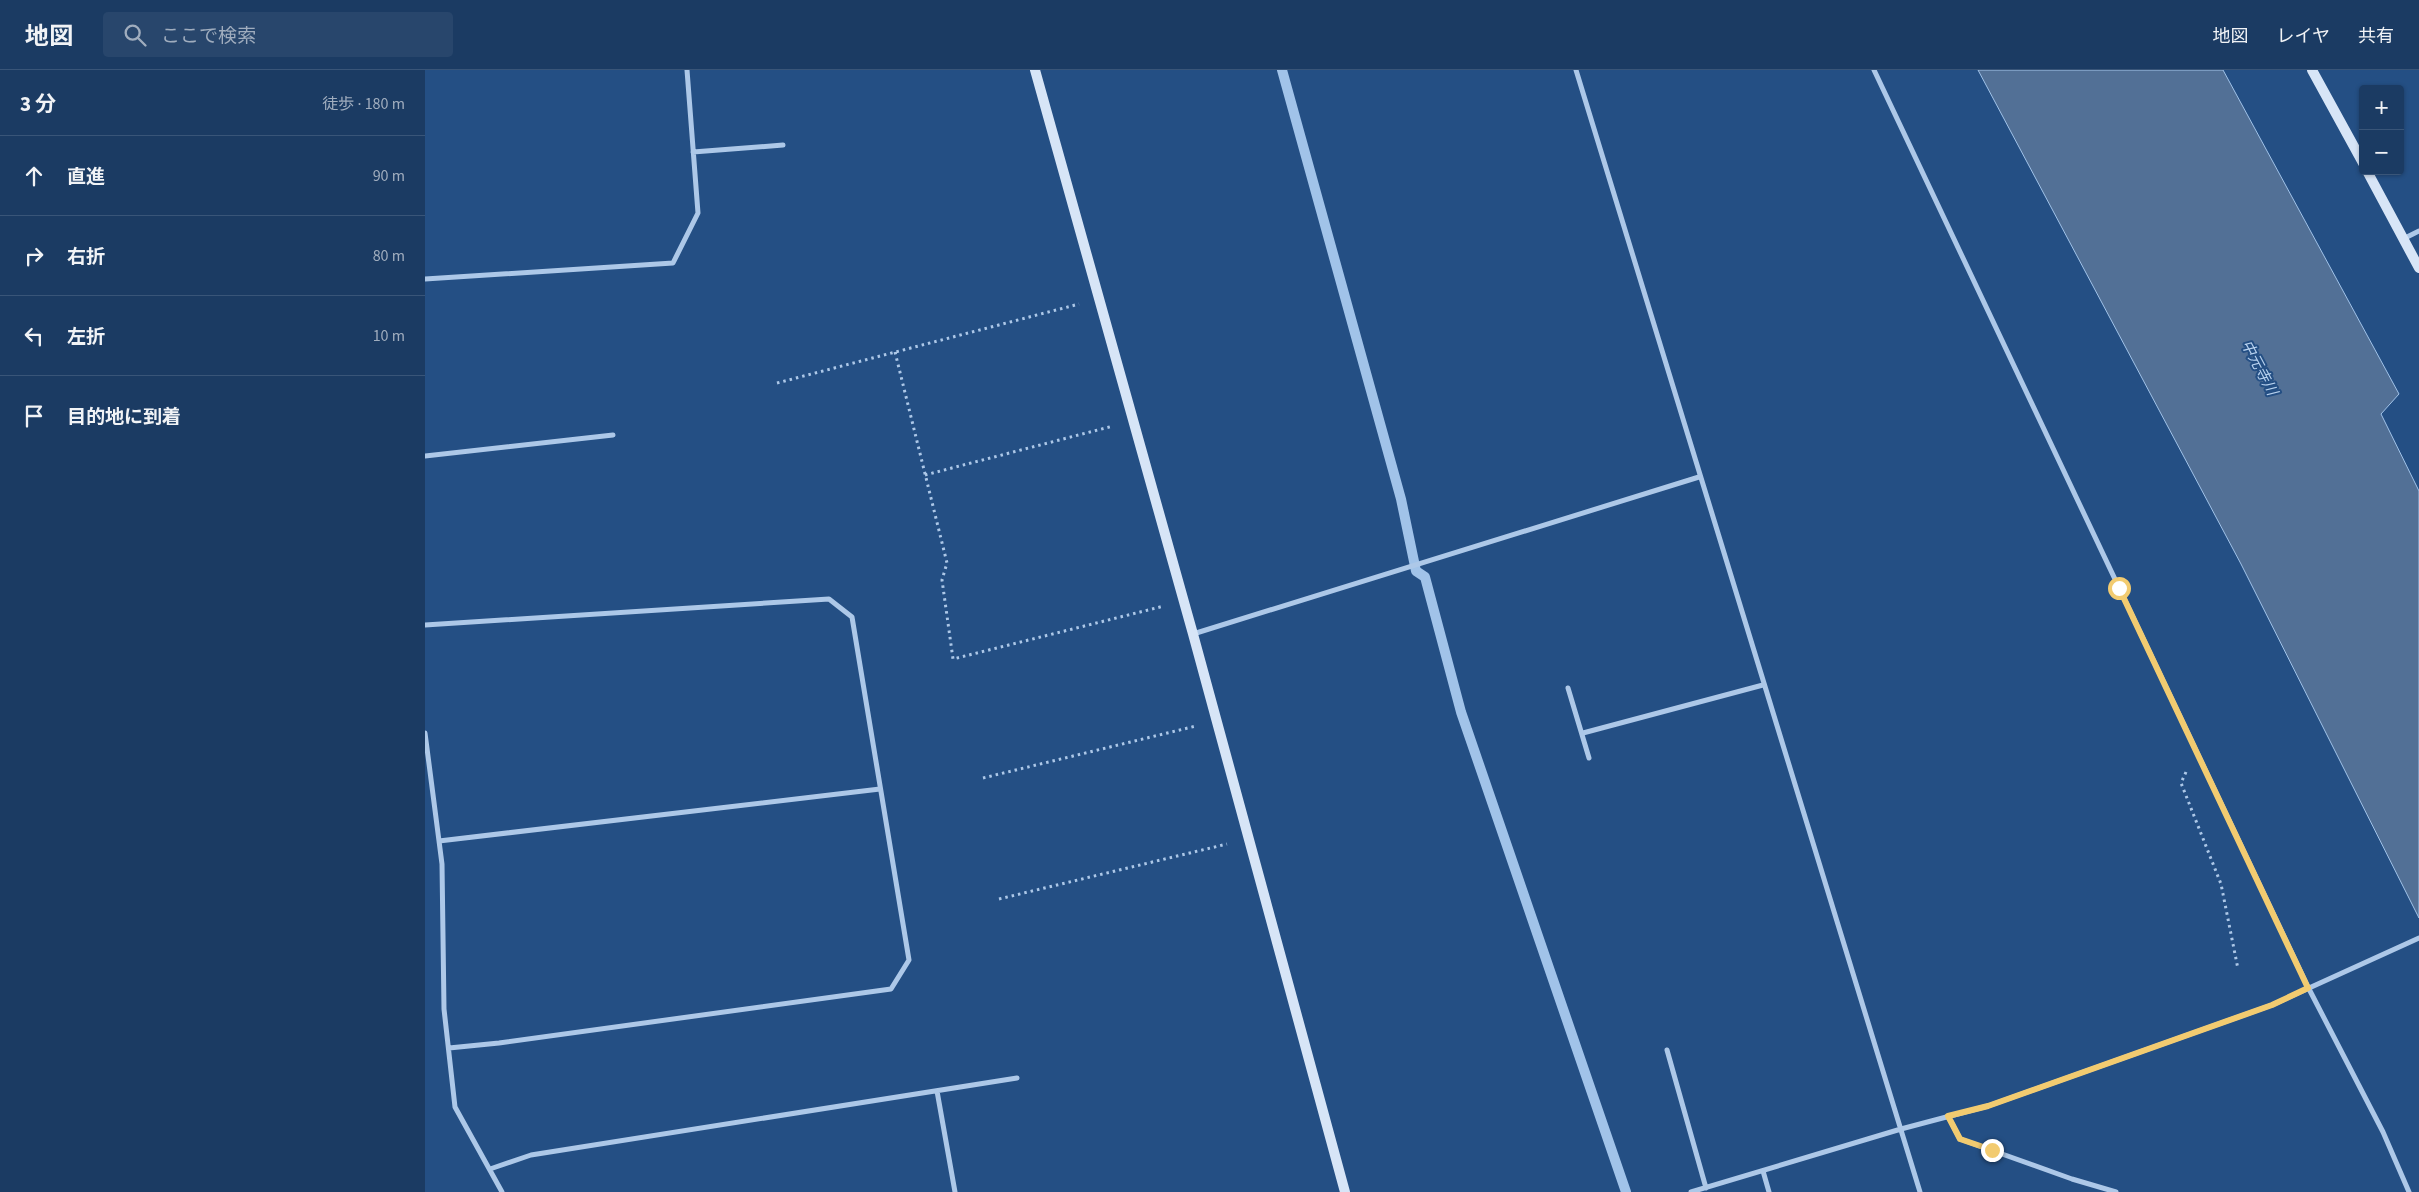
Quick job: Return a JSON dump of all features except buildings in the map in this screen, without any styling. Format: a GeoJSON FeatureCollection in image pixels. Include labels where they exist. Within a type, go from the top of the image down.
{"type":"FeatureCollection","features":[{"type":"Feature","properties":{"kind":"street"},"geometry":{"type":"LineString","coordinates":[[425,279],[673,263],[698,213],[687,70]]}},
{"type":"Feature","properties":{"kind":"street"},"geometry":{"type":"LineString","coordinates":[[1035,70],[1193,634],[1345,1192]]}},
{"type":"Feature","properties":{"kind":"street"},"geometry":{"type":"LineString","coordinates":[[1576,70],[1699,477],[1920,1192]]}},
{"type":"Feature","properties":{"kind":"street"},"geometry":{"type":"LineString","coordinates":[[1874,70],[2308,988],[2383,1132],[2409,1192]]}},
{"type":"Feature","properties":{"kind":"street"},"geometry":{"type":"LineString","coordinates":[[2312,70],[2359,156]]}},
{"type":"Feature","properties":{"kind":"street"},"geometry":{"type":"LineString","coordinates":[[693,152],[783,144]]}},
{"type":"Feature","properties":{"kind":"street"},"geometry":{"type":"LineString","coordinates":[[2369,175],[2419,268]]}},
{"type":"Feature","properties":{"kind":"street"},"geometry":{"type":"LineString","coordinates":[[2403,239],[2419,231]]}},
{"type":"Feature","properties":{"kind":"street"},"geometry":{"type":"LineString","coordinates":[[425,456],[613,434]]}},
{"type":"Feature","properties":{"kind":"street"},"geometry":{"type":"LineString","coordinates":[[1193,634],[1699,477]]}},
{"type":"Feature","properties":{"kind":"street"},"geometry":{"type":"LineString","coordinates":[[425,625],[829,599],[852,617],[909,960],[891,989],[499,1043],[449,1048]]}},
{"type":"Feature","properties":{"kind":"street"},"geometry":{"type":"LineString","coordinates":[[1583,733],[1763,685]]}},
{"type":"Feature","properties":{"kind":"street"},"geometry":{"type":"LineString","coordinates":[[1569,688],[1589,758]]}},
{"type":"Feature","properties":{"kind":"street"},"geometry":{"type":"LineString","coordinates":[[425,733],[442,864],[444,1009],[455,1107],[502,1192]]}},
{"type":"Feature","properties":{"kind":"street"},"geometry":{"type":"LineString","coordinates":[[439,841],[880,790]]}},
{"type":"Feature","properties":{"kind":"street"},"geometry":{"type":"LineString","coordinates":[[1691,1192],[1901,1129],[1988,1106],[2272,1005],[2334,975],[2419,938]]}},
{"type":"Feature","properties":{"kind":"street"},"geometry":{"type":"LineString","coordinates":[[1667,1050],[1706,1188]]}},
{"type":"Feature","properties":{"kind":"street"},"geometry":{"type":"LineString","coordinates":[[490,1170],[531,1154],[1017,1078]]}},
{"type":"Feature","properties":{"kind":"street"},"geometry":{"type":"LineString","coordinates":[[937,1091],[955,1192]]}},
{"type":"Feature","properties":{"kind":"street"},"geometry":{"type":"LineString","coordinates":[[1948,1116],[1960,1139],[2072,1179],[2116,1192]]}},
{"type":"Feature","properties":{"kind":"street"},"geometry":{"type":"LineString","coordinates":[[1763,1170],[1769,1192]]}},
{"type":"Feature","properties":{"kind":"path"},"geometry":{"type":"LineString","coordinates":[[777,383],[1099,298]]}},
{"type":"Feature","properties":{"kind":"path"},"geometry":{"type":"LineString","coordinates":[[895,352],[947,563],[942,580],[953,659],[1184,602]]}},
{"type":"Feature","properties":{"kind":"path"},"geometry":{"type":"LineString","coordinates":[[925,475],[1133,421]]}},
{"type":"Feature","properties":{"kind":"path"},"geometry":{"type":"LineString","coordinates":[[983,778],[1216,721]]}},
{"type":"Feature","properties":{"kind":"path"},"geometry":{"type":"LineString","coordinates":[[2195,748],[2181,783],[2221,884],[2238,969]]}},
{"type":"Feature","properties":{"kind":"path"},"geometry":{"type":"LineString","coordinates":[[999,899],[1249,838]]}},
{"type":"Feature","properties":{"kind":"water","name":"中元寺川"},"geometry":{"type":"Polygon","coordinates":[[[1978,70],[2223,70],[2399,394],[2381,414],[2419,491],[2419,918],[2241,564],[1978,70]]]}},
{"type":"Feature","properties":{"kind":"waterway"},"geometry":{"type":"LineString","coordinates":[[1282,70],[1401,499],[1416,571],[1425,577],[1461,712],[1626,1192]]}},
{"type":"Feature","properties":{"kind":"route"},"geometry":{"type":"LineString","coordinates":[[1992,1150],[1960,1139],[1948,1116],[1988,1106],[2272,1005],[2308,988],[2119,588]]}}]}
